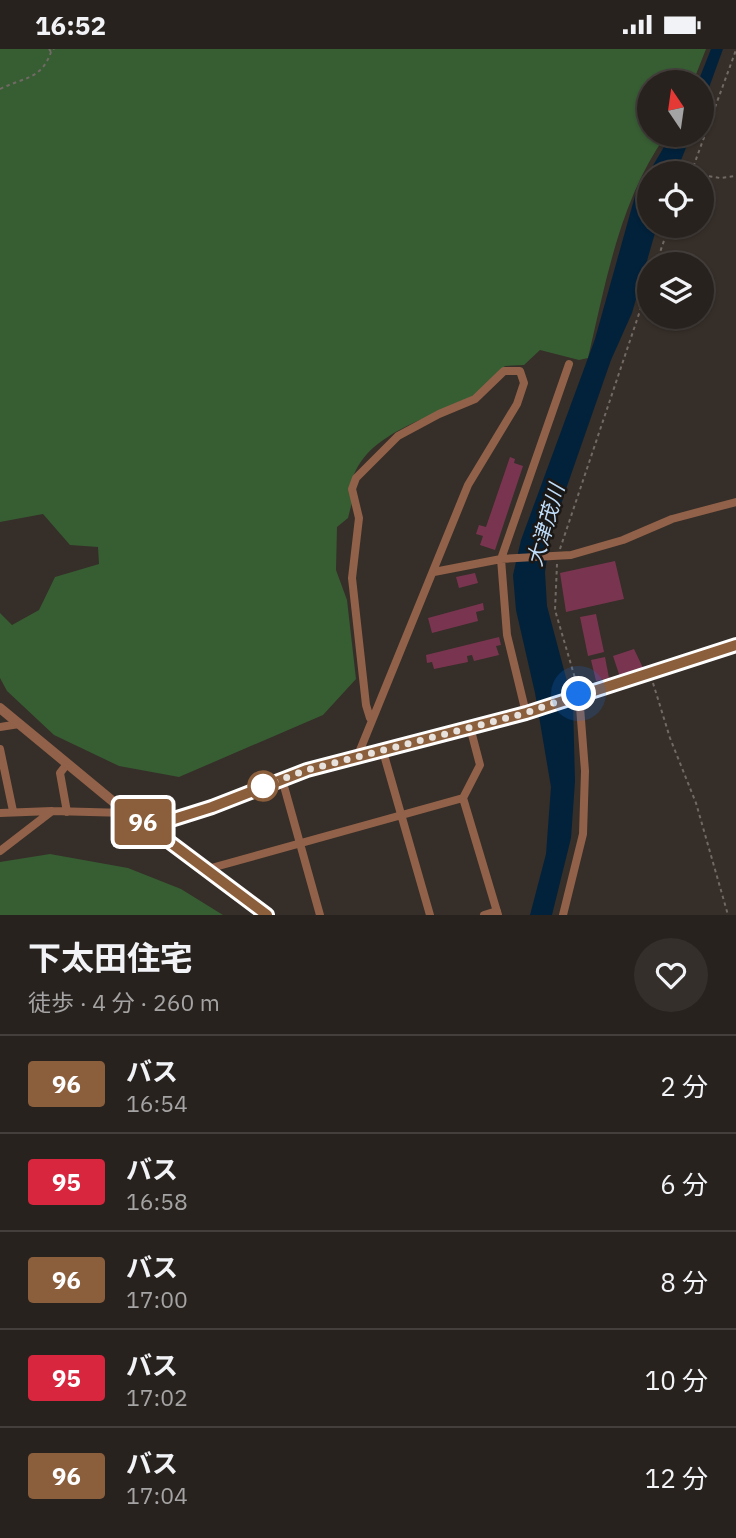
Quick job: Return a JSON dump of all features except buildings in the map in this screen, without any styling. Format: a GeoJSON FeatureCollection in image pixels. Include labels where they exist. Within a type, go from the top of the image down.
{"type":"FeatureCollection","features":[{"type":"Feature","properties":{"kind":"street"},"geometry":{"type":"LineString","coordinates":[[526,713],[507,635],[501,559],[569,364]]}},
{"type":"Feature","properties":{"kind":"street"},"geometry":{"type":"LineString","coordinates":[[358,755],[370,718],[434,572],[468,485],[517,404],[524,383],[520,371],[504,371],[475,400],[439,414],[398,436],[356,478],[352,489],[359,518],[352,578],[366,705],[370,718]]}},
{"type":"Feature","properties":{"kind":"street"},"geometry":{"type":"LineString","coordinates":[[434,572],[501,559],[571,555],[623,540],[672,519],[736,502]]}},
{"type":"Feature","properties":{"kind":"street"},"geometry":{"type":"LineString","coordinates":[[143,822],[174,819],[282,779],[358,755],[526,713],[736,645]]}},
{"type":"Feature","properties":{"kind":"street"},"geometry":{"type":"LineString","coordinates":[[563,915],[583,834],[585,771],[579,694]]}},
{"type":"Feature","properties":{"kind":"street"},"geometry":{"type":"LineString","coordinates":[[0,708],[127,813],[143,822],[266,915]]}},
{"type":"Feature","properties":{"kind":"street"},"geometry":{"type":"LineString","coordinates":[[0,727],[19,724]]}},
{"type":"Feature","properties":{"kind":"street"},"geometry":{"type":"LineString","coordinates":[[470,727],[480,765],[463,798],[497,913],[484,915]]}},
{"type":"Feature","properties":{"kind":"street"},"geometry":{"type":"LineString","coordinates":[[382,748],[430,915]]}},
{"type":"Feature","properties":{"kind":"street"},"geometry":{"type":"LineString","coordinates":[[0,749],[13,811]]}},
{"type":"Feature","properties":{"kind":"street"},"geometry":{"type":"LineString","coordinates":[[67,764],[60,773],[67,811]]}},
{"type":"Feature","properties":{"kind":"street"},"geometry":{"type":"LineString","coordinates":[[282,779],[320,915]]}},
{"type":"Feature","properties":{"kind":"street"},"geometry":{"type":"LineString","coordinates":[[204,870],[463,798]]}},
{"type":"Feature","properties":{"kind":"street"},"geometry":{"type":"LineString","coordinates":[[0,851],[52,811]]}},
{"type":"Feature","properties":{"kind":"street"},"geometry":{"type":"LineString","coordinates":[[0,813],[127,813]]}},
{"type":"Feature","properties":{"kind":"path"},"geometry":{"type":"LineString","coordinates":[[0,89],[26,80],[45,68],[50,50],[54,49]]}},
{"type":"Feature","properties":{"kind":"path"},"geometry":{"type":"LineString","coordinates":[[695,161],[736,50]]}},
{"type":"Feature","properties":{"kind":"path"},"geometry":{"type":"LineString","coordinates":[[714,178],[736,176]]}},
{"type":"Feature","properties":{"kind":"path"},"geometry":{"type":"LineString","coordinates":[[579,694],[555,610],[554,580],[559,555],[637,320]]}},
{"type":"Feature","properties":{"kind":"path"},"geometry":{"type":"LineString","coordinates":[[650,671],[670,738],[696,803],[728,915]]}},
{"type":"Feature","properties":{"kind":"green space"},"geometry":{"type":"Polygon","coordinates":[[[0,49],[706,49],[698,70],[637,70],[637,147],[658,147],[650,161],[637,161],[637,186],[608,271],[588,358],[579,360],[540,350],[524,365],[505,366],[474,395],[385,439],[370,451],[358,466],[351,484],[355,490],[348,518],[337,527],[336,570],[347,600],[356,679],[323,715],[179,777],[119,766],[54,735],[7,691],[0,678],[0,613],[12,625],[39,610],[55,577],[99,564],[98,547],[70,545],[43,514],[0,522],[0,49]]]}},
{"type":"Feature","properties":{"kind":"green space"},"geometry":{"type":"Polygon","coordinates":[[[50,854],[128,868],[181,889],[223,915],[0,915],[0,862],[50,854]]]}},
{"type":"Feature","properties":{"kind":"water"},"geometry":{"type":"Polygon","coordinates":[[[711,49],[723,49],[714,74],[714,70],[703,70],[711,49]]]}},
{"type":"Feature","properties":{"kind":"water"},"geometry":{"type":"Polygon","coordinates":[[[664,147],[686,147],[681,161],[656,161],[664,147]]]}},
{"type":"Feature","properties":{"kind":"water","name":"大津茂川"},"geometry":{"type":"Polygon","coordinates":[[[637,193],[637,238],[654,238],[650,252],[637,252],[637,296],[632,313],[611,360],[566,489],[550,539],[545,572],[547,606],[573,704],[575,781],[571,838],[552,915],[530,915],[546,854],[551,787],[535,693],[516,610],[513,575],[521,540],[595,339],[637,193]]]}},
{"type":"Feature","properties":{"kind":"bus line","name":"96"},"geometry":{"type":"LineString","coordinates":[[267,915],[143,822],[174,819],[307,770],[382,748],[526,713],[736,645]]}},
{"type":"Feature","properties":{"kind":"route"},"geometry":{"type":"LineString","coordinates":[[263,786],[382,748],[526,713],[579,694]]}}]}
